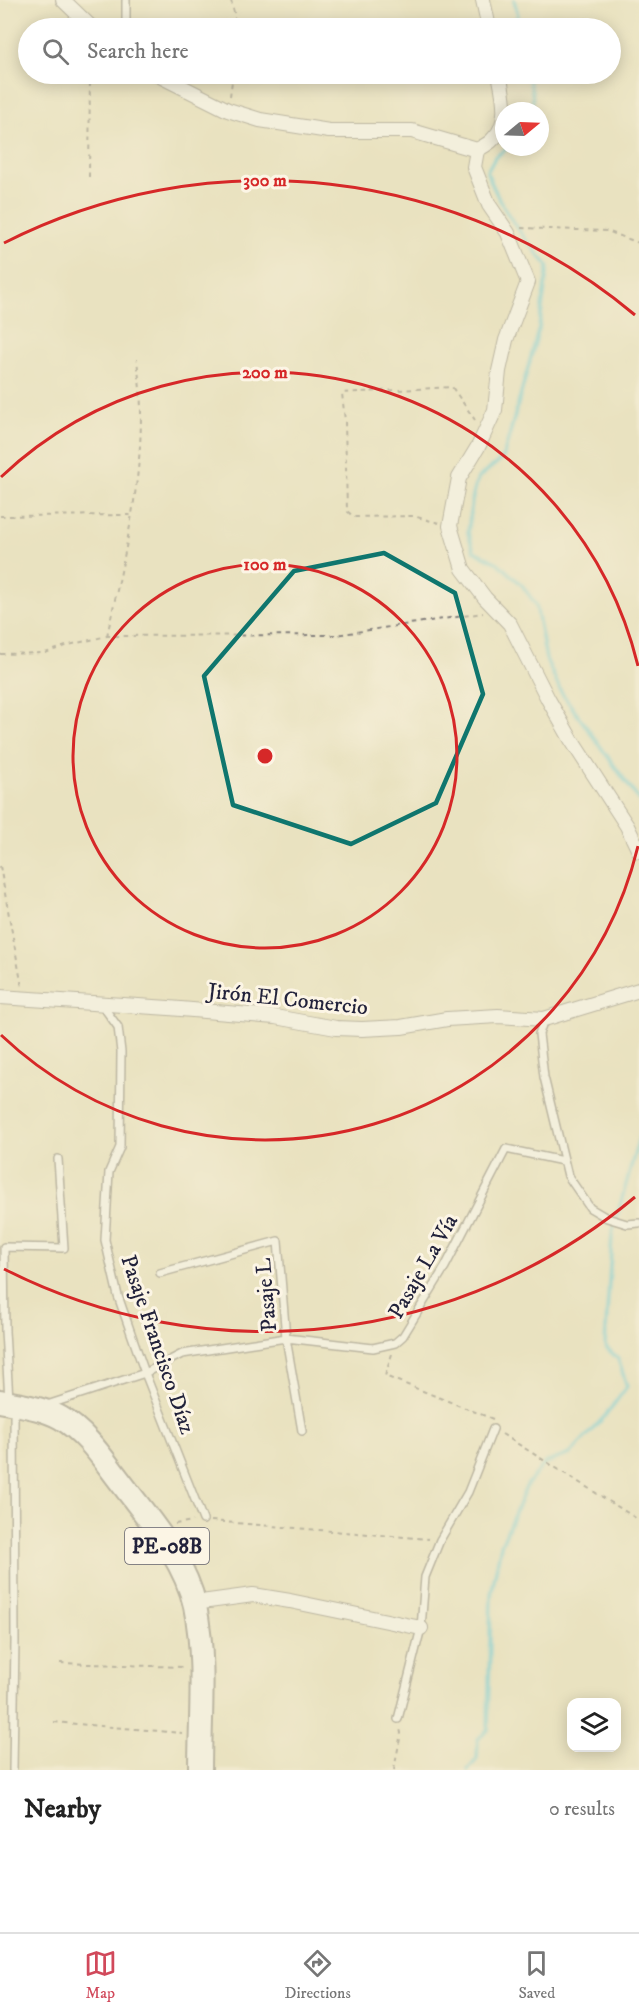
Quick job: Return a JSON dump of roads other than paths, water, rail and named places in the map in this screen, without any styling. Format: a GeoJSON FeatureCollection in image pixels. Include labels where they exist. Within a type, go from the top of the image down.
{"type":"FeatureCollection","features":[{"type":"Feature","properties":{"kind":"main road","name":"PE-08B"},"geometry":{"type":"LineString","coordinates":[[14,1404],[60,1417],[89,1440],[155,1527],[179,1566],[194,1603],[199,1628],[200,1770]]}},
{"type":"Feature","properties":{"kind":"street"},"geometry":{"type":"LineString","coordinates":[[63,0],[82,18]]}},
{"type":"Feature","properties":{"kind":"street"},"geometry":{"type":"LineString","coordinates":[[483,0],[487,18]]}},
{"type":"Feature","properties":{"kind":"street"},"geometry":{"type":"LineString","coordinates":[[176,84],[228,110],[260,120],[329,131],[412,131],[477,150]]}},
{"type":"Feature","properties":{"kind":"street"},"geometry":{"type":"LineString","coordinates":[[501,84],[504,97],[503,122],[495,138],[477,150],[474,167],[489,205],[508,233],[528,282],[506,340],[499,371],[495,410],[485,434],[459,478],[450,526],[463,569],[485,598],[510,624],[548,699],[627,826],[639,851]]}},
{"type":"Feature","properties":{"kind":"street","name":"Jirón El Comercio"},"geometry":{"type":"LineString","coordinates":[[0,997],[275,1017],[336,1028],[362,1029],[401,1027],[447,1019],[498,1016],[544,1019],[639,990]]}},
{"type":"Feature","properties":{"kind":"street"},"geometry":{"type":"LineString","coordinates":[[194,1603],[253,1595],[290,1600],[421,1628]]}},
{"type":"Feature","properties":{"kind":"lane"},"geometry":{"type":"LineString","coordinates":[[126,0],[126,18]]}},
{"type":"Feature","properties":{"kind":"lane","name":"Pasaje Francisco Díaz"},"geometry":{"type":"LineString","coordinates":[[101,1003],[118,1027],[120,1052],[120,1147],[110,1172],[105,1240],[118,1296],[145,1373],[203,1520]]}},
{"type":"Feature","properties":{"kind":"lane"},"geometry":{"type":"LineString","coordinates":[[544,1019],[539,1034],[544,1077],[568,1176],[590,1208],[607,1218],[627,1224],[639,1222]]}},
{"type":"Feature","properties":{"kind":"lane","name":"Pasaje La Vía"},"geometry":{"type":"LineString","coordinates":[[14,1404],[145,1373],[182,1354],[286,1338],[373,1348],[396,1343],[403,1336],[445,1267],[506,1149],[563,1161]]}},
{"type":"Feature","properties":{"kind":"lane"},"geometry":{"type":"LineString","coordinates":[[13,1770],[14,1404],[5,1331],[4,1247],[64,1248],[58,1159]]}},
{"type":"Feature","properties":{"kind":"lane","name":"Pasaje L"},"geometry":{"type":"LineString","coordinates":[[160,1273],[278,1241],[286,1338],[302,1431]]}},
{"type":"Feature","properties":{"kind":"lane"},"geometry":{"type":"LineString","coordinates":[[398,1719],[421,1628],[425,1577],[440,1540],[468,1492],[493,1429]]}},
{"type":"Feature","properties":{"kind":"waterway"},"geometry":{"type":"LineString","coordinates":[[514,0],[518,15],[516,18]]}},
{"type":"Feature","properties":{"kind":"waterway"},"geometry":{"type":"LineString","coordinates":[[530,84],[532,102]]}},
{"type":"Feature","properties":{"kind":"waterway"},"geometry":{"type":"LineString","coordinates":[[496,156],[487,172],[499,199],[529,244],[548,266],[539,328],[503,458],[478,478],[472,500],[468,533],[474,551],[498,563],[522,585],[536,605],[546,659],[561,692],[639,800]]}},
{"type":"Feature","properties":{"kind":"waterway"},"geometry":{"type":"LineString","coordinates":[[468,1770],[477,1759],[478,1739],[488,1730],[491,1595],[501,1545],[527,1485],[545,1463],[570,1454],[606,1415],[627,1386],[618,1359],[605,1346],[612,1234],[639,1138]]}}]}
